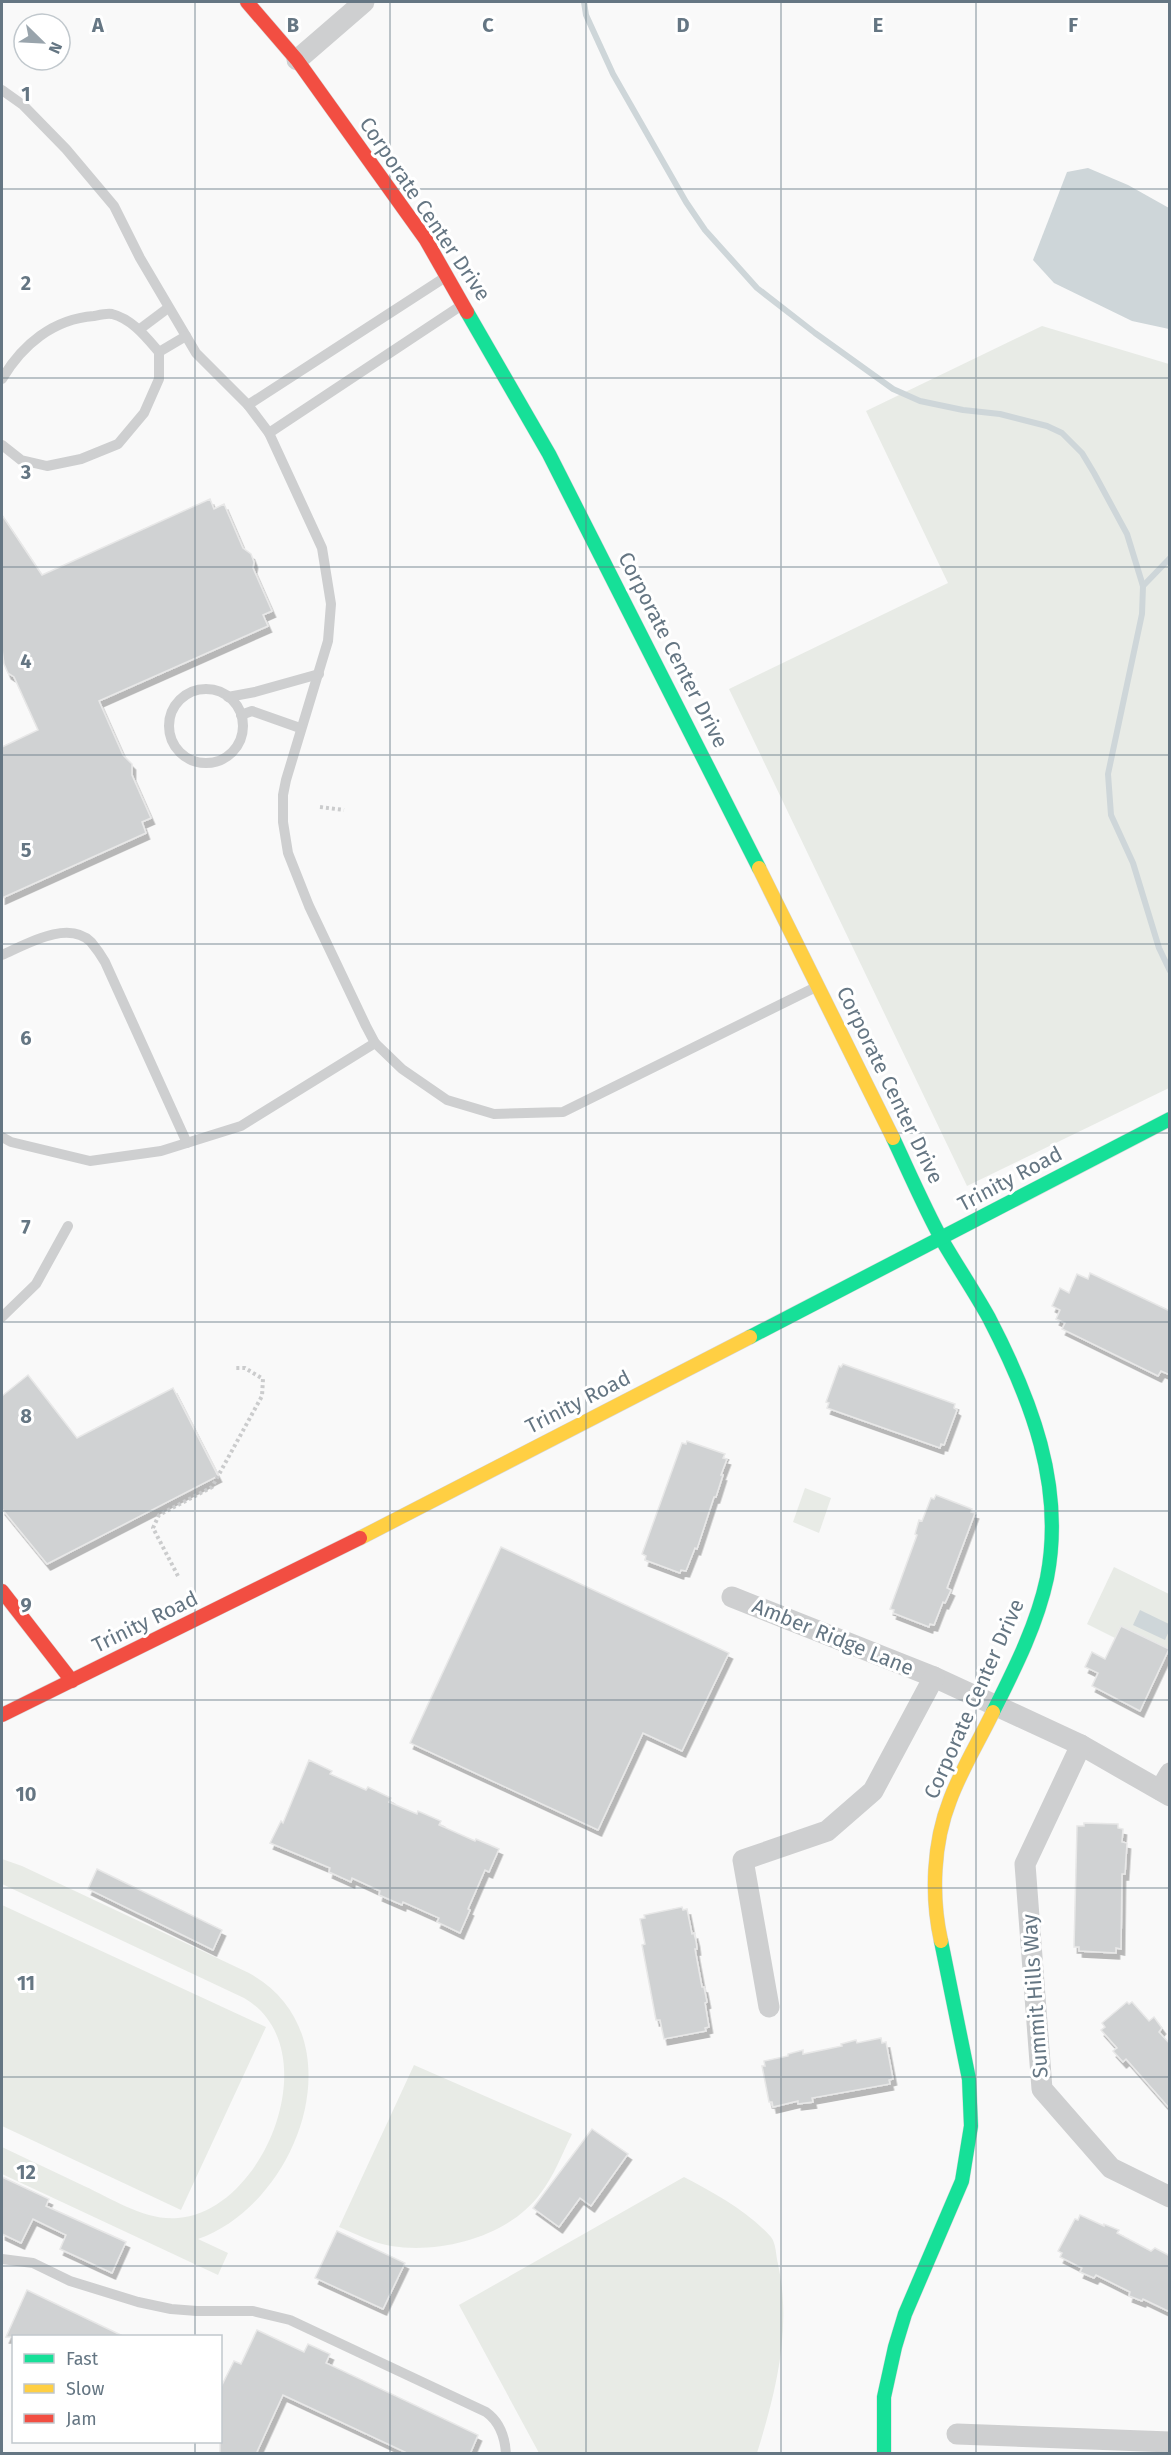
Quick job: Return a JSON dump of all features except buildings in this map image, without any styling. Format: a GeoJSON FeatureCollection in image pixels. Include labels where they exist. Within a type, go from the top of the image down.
{"type":"FeatureCollection","features":[{"type":"Feature","properties":{"kind":"street","name":"Corporate Center Drive"},"geometry":{"type":"LineString","coordinates":[[247,2],[297,60],[426,240],[549,454],[819,986],[942,1239],[988,1317],[1021,1385],[1044,1451],[1052,1497],[1051,1543],[1047,1576],[1038,1612],[996,1706],[950,1799],[939,1834],[936,1874],[937,1923],[969,2079],[971,2126],[962,2181],[905,2314],[895,2347],[884,2397],[884,2454]]}},
{"type":"Feature","properties":{"kind":"street"},"geometry":{"type":"LineString","coordinates":[[297,60],[364,2]]}},
{"type":"Feature","properties":{"kind":"street","name":"Trinity Road"},"geometry":{"type":"LineString","coordinates":[[2,1715],[275,1582],[942,1239],[1170,1119]]}},
{"type":"Feature","properties":{"kind":"street"},"geometry":{"type":"LineString","coordinates":[[2,1591],[72,1681]]}},
{"type":"Feature","properties":{"kind":"street","name":"Amber Ridge Lane"},"geometry":{"type":"LineString","coordinates":[[732,1597],[934,1677],[1166,1786]]}},
{"type":"Feature","properties":{"kind":"street","name":"Amber Ridge Lane"},"geometry":{"type":"LineString","coordinates":[[769,2007],[743,1860],[827,1831],[873,1791],[934,1677]]}},
{"type":"Feature","properties":{"kind":"street","name":"Summit Hills Way"},"geometry":{"type":"LineString","coordinates":[[1081,1745],[1025,1864],[1042,2089],[1111,2168],[1170,2197]]}},
{"type":"Feature","properties":{"kind":"street"},"geometry":{"type":"LineString","coordinates":[[957,2434],[1095,2446],[1170,2442]]}},
{"type":"Feature","properties":{"kind":"lane"},"geometry":{"type":"LineString","coordinates":[[2,90],[23,105],[66,149],[114,206],[168,308],[196,353],[248,405],[269,433],[322,548],[331,604],[328,641],[300,728],[283,795],[283,822],[288,853],[309,906],[375,1043],[402,1069],[447,1100],[494,1114],[563,1112],[819,986]]}},
{"type":"Feature","properties":{"kind":"lane"},"geometry":{"type":"LineString","coordinates":[[248,405],[447,276]]}},
{"type":"Feature","properties":{"kind":"lane"},"geometry":{"type":"LineString","coordinates":[[269,433],[464,304]]}},
{"type":"Feature","properties":{"kind":"lane"},"geometry":{"type":"LineString","coordinates":[[140,329],[168,308]]}},
{"type":"Feature","properties":{"kind":"lane"},"geometry":{"type":"LineString","coordinates":[[2,379],[10,365],[39,335],[73,317],[112,314],[140,329],[159,351],[159,380],[144,413],[118,444],[81,459],[48,466],[21,460],[2,446]]}},
{"type":"Feature","properties":{"kind":"lane"},"geometry":{"type":"LineString","coordinates":[[159,351],[186,336]]}},
{"type":"Feature","properties":{"kind":"lane"},"geometry":{"type":"LineString","coordinates":[[228,696],[255,692],[318,674]]}},
{"type":"Feature","properties":{"kind":"lane"},"geometry":{"type":"LineString","coordinates":[[202,688],[221,691],[228,696],[237,704],[244,722],[240,741],[228,757],[210,764],[190,761],[175,748],[168,730],[171,711],[184,695],[202,688]]}},
{"type":"Feature","properties":{"kind":"lane"},"geometry":{"type":"LineString","coordinates":[[241,715],[252,711],[300,728]]}},
{"type":"Feature","properties":{"kind":"lane"},"geometry":{"type":"LineString","coordinates":[[2,955],[49,934],[73,934],[90,941],[105,962],[187,1143]]}},
{"type":"Feature","properties":{"kind":"lane"},"geometry":{"type":"LineString","coordinates":[[2,1137],[11,1142],[90,1161],[161,1151],[242,1126],[375,1043]]}},
{"type":"Feature","properties":{"kind":"lane"},"geometry":{"type":"LineString","coordinates":[[2,1317],[36,1284],[68,1226]]}},
{"type":"Feature","properties":{"kind":"lane"},"geometry":{"type":"LineString","coordinates":[[2,2259],[33,2263],[70,2281],[138,2302],[171,2309],[253,2311],[290,2320],[486,2412],[496,2419],[502,2432],[506,2454]]}},
{"type":"Feature","properties":{"kind":"path"},"geometry":{"type":"LineString","coordinates":[[320,807],[344,810]]}},
{"type":"Feature","properties":{"kind":"path"},"geometry":{"type":"LineString","coordinates":[[178,1576],[153,1528],[159,1515],[212,1488],[262,1396],[263,1379],[245,1368],[235,1368]]}},
{"type":"Feature","properties":{"kind":"shaded area"},"geometry":{"type":"Polygon","coordinates":[[[1088,168],[1128,185],[1169,208],[1169,329],[1132,321],[1054,283],[1033,260],[1067,172],[1088,168]]]}},
{"type":"Feature","properties":{"kind":"shaded area"},"geometry":{"type":"Polygon","coordinates":[[[1042,326],[1169,364],[1169,1088],[967,1186],[729,689],[948,583],[866,411],[1042,326]]]}},
{"type":"Feature","properties":{"kind":"shaded area"},"geometry":{"type":"Polygon","coordinates":[[[805,1488],[831,1498],[819,1533],[793,1522],[805,1488]]]}},
{"type":"Feature","properties":{"kind":"shaded area"},"geometry":{"type":"Polygon","coordinates":[[[1114,1567],[1169,1594],[1169,1650],[1121,1627],[1115,1638],[1087,1624],[1114,1567]]]}},
{"type":"Feature","properties":{"kind":"shaded area"},"geometry":{"type":"Polygon","coordinates":[[[1140,1610],[1169,1624],[1165,1640],[1133,1625],[1140,1610]]]}},
{"type":"Feature","properties":{"kind":"shaded area"},"geometry":{"type":"Polygon","coordinates":[[[2,1859],[22,1866],[249,1973],[283,2000],[302,2035],[309,2074],[303,2115],[288,2155],[265,2191],[234,2220],[198,2239],[228,2253],[218,2275],[2,2174],[2,2147],[141,2213],[178,2218],[210,2209],[237,2188],[260,2158],[276,2124],[284,2087],[282,2052],[269,2021],[244,1998],[2,1884],[2,1859]]]}},
{"type":"Feature","properties":{"kind":"shaded area"},"geometry":{"type":"Polygon","coordinates":[[[2,1905],[266,2027],[181,2210],[2,2126],[2,1905]]]}},
{"type":"Feature","properties":{"kind":"shaded area"},"geometry":{"type":"Polygon","coordinates":[[[414,2065],[572,2134],[545,2187],[526,2209],[492,2231],[472,2239],[452,2244],[410,2248],[378,2243],[339,2227],[414,2065]]]}},
{"type":"Feature","properties":{"kind":"shaded area"},"geometry":{"type":"Polygon","coordinates":[[[684,2177],[741,2211],[771,2237],[775,2246],[782,2288],[783,2336],[776,2383],[757,2453],[539,2453],[459,2305],[684,2177]]]}},
{"type":"Feature","properties":{"kind":"waterway"},"geometry":{"type":"LineString","coordinates":[[584,2],[586,15],[613,74],[686,202],[705,230],[757,288],[893,389],[920,401],[963,410],[1000,414],[1047,426],[1062,433],[1082,453],[1127,534],[1143,586],[1142,614],[1108,774],[1111,815],[1133,863],[1159,948],[1170,971]]}},
{"type":"Feature","properties":{"kind":"waterway"},"geometry":{"type":"LineString","coordinates":[[1143,586],[1170,558]]}},
{"type":"Feature","properties":{"kind":"traffic: fast"},"geometry":{"type":"LineString","coordinates":[[467,312],[549,454],[759,868]]}},
{"type":"Feature","properties":{"kind":"traffic: fast"},"geometry":{"type":"LineString","coordinates":[[750,1337],[1170,1119]]}},
{"type":"Feature","properties":{"kind":"traffic: fast"},"geometry":{"type":"LineString","coordinates":[[893,1138],[935,1228],[989,1318],[1004,1349],[1031,1412],[1048,1477],[1051,1544],[1043,1596],[1017,1664],[993,1712]]}},
{"type":"Feature","properties":{"kind":"traffic: fast"},"geometry":{"type":"LineString","coordinates":[[884,2454],[884,2397],[895,2347],[905,2314],[962,2181],[971,2126],[969,2079],[941,1941]]}},
{"type":"Feature","properties":{"kind":"traffic: slow"},"geometry":{"type":"LineString","coordinates":[[759,868],[893,1138]]}},
{"type":"Feature","properties":{"kind":"traffic: slow"},"geometry":{"type":"LineString","coordinates":[[360,1538],[750,1337]]}},
{"type":"Feature","properties":{"kind":"traffic: slow"},"geometry":{"type":"LineString","coordinates":[[941,1941],[935,1888],[940,1834],[954,1789],[993,1712]]}},
{"type":"Feature","properties":{"kind":"traffic: jam"},"geometry":{"type":"LineString","coordinates":[[247,2],[297,60],[426,240],[467,312]]}},
{"type":"Feature","properties":{"kind":"traffic: jam"},"geometry":{"type":"LineString","coordinates":[[2,1715],[360,1538]]}},
{"type":"Feature","properties":{"kind":"traffic: jam"},"geometry":{"type":"LineString","coordinates":[[2,1591],[72,1681]]}}]}
